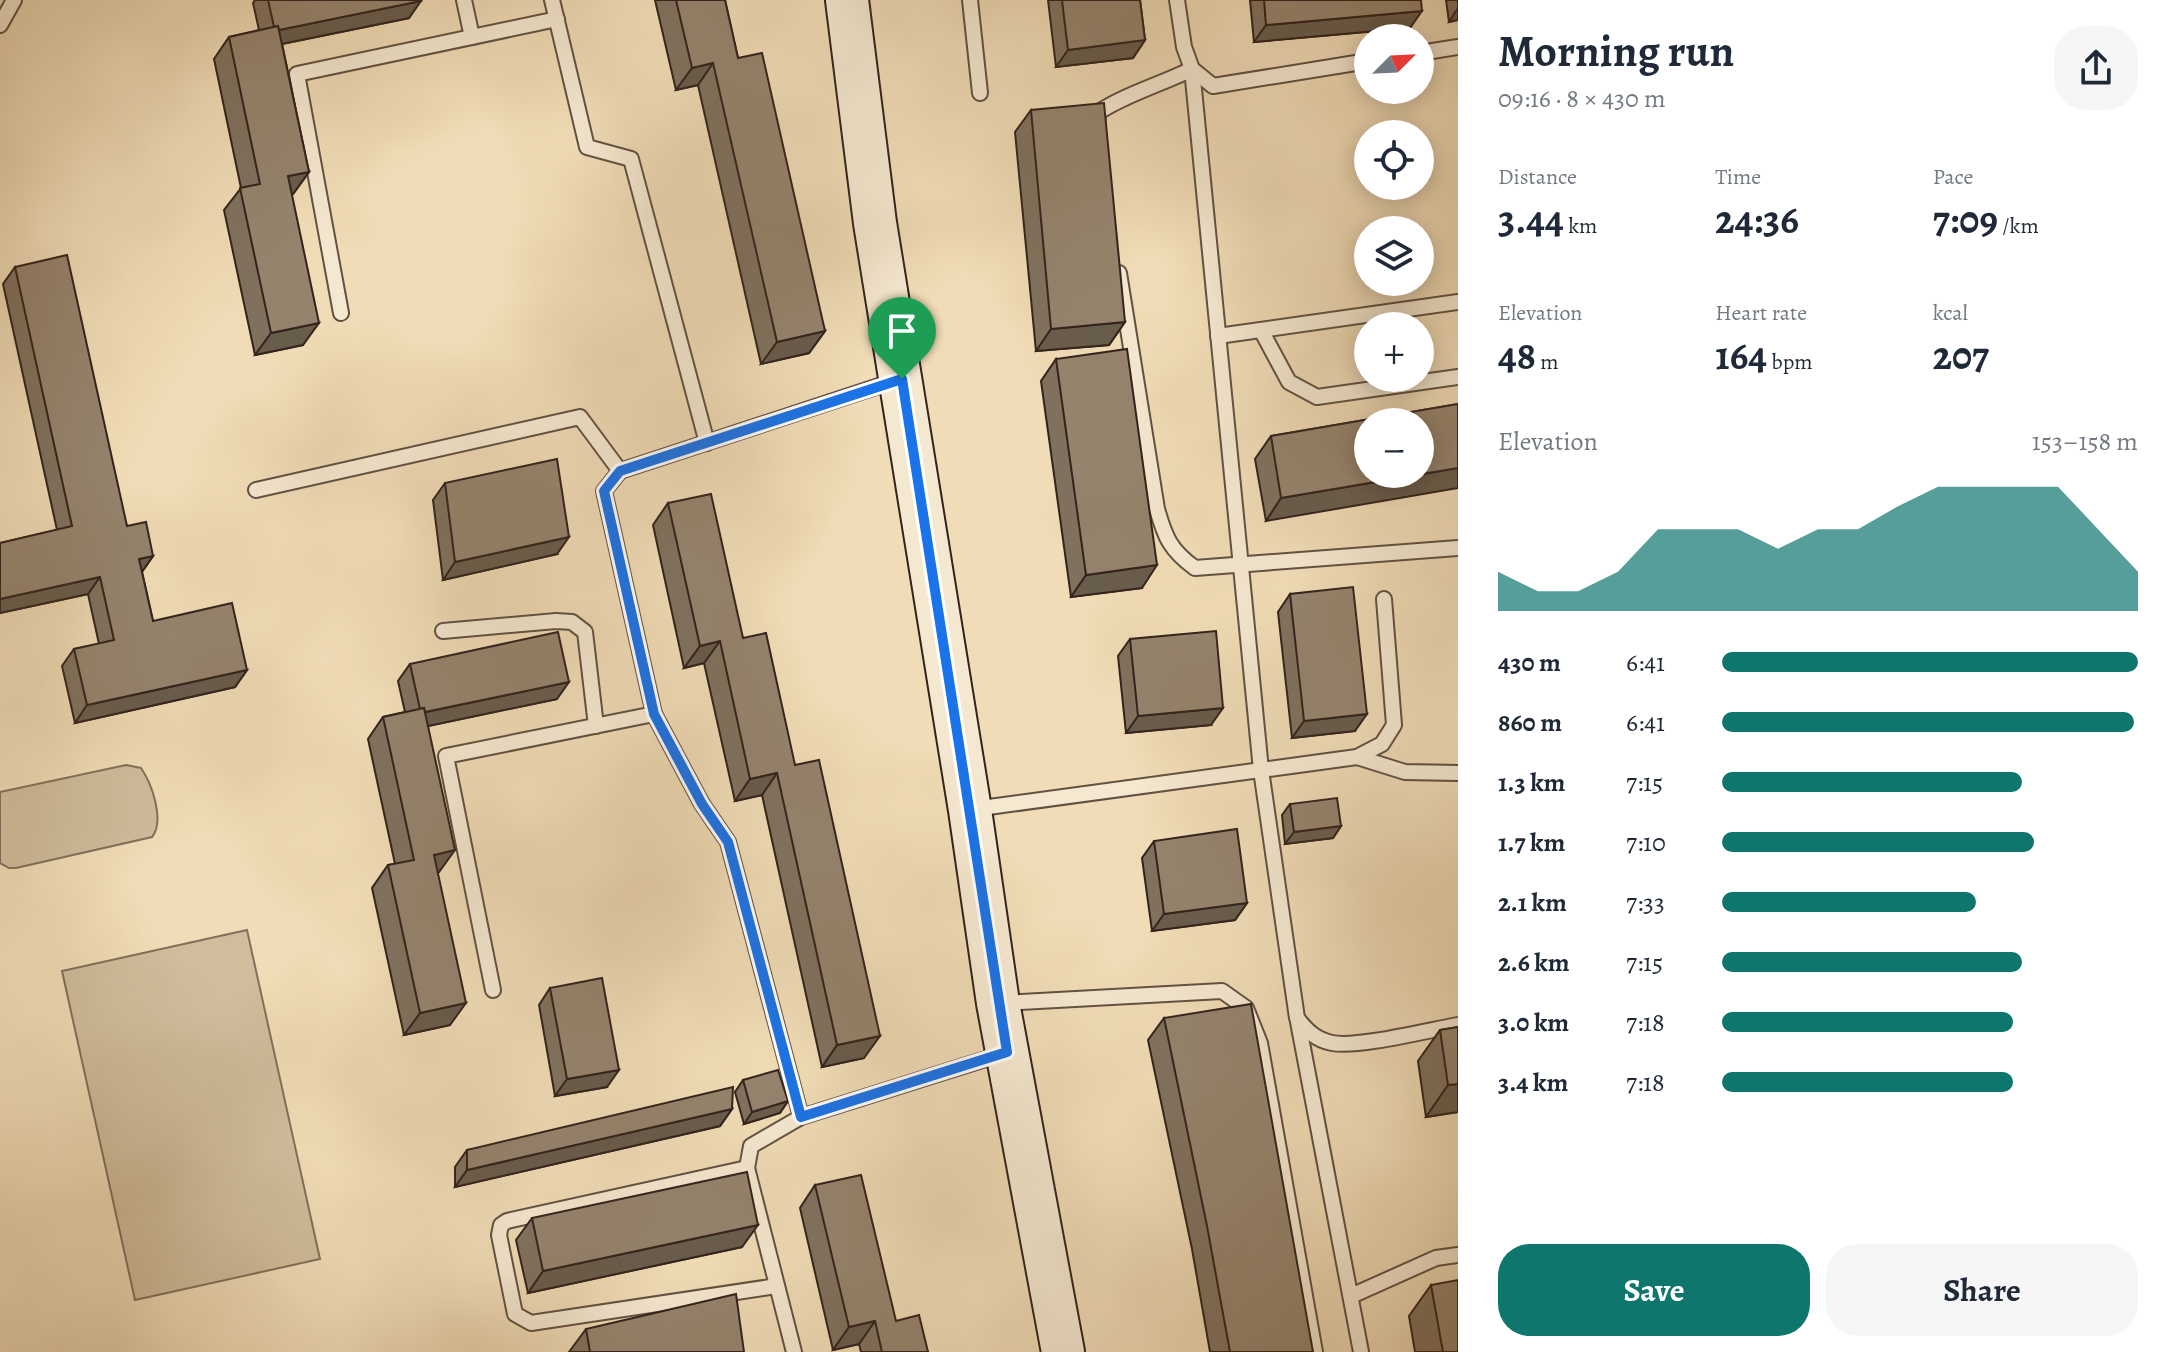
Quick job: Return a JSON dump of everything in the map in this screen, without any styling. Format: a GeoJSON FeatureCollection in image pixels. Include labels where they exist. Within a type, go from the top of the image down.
{"type":"FeatureCollection","features":[{"type":"Feature","properties":{"kind":"street"},"geometry":{"type":"LineString","coordinates":[[847,0],[875,223],[970,810],[998,1003],[1063,1352]]}},
{"type":"Feature","properties":{"kind":"lane"},"geometry":{"type":"LineString","coordinates":[[0,25],[14,0]]}},
{"type":"Feature","properties":{"kind":"lane"},"geometry":{"type":"LineString","coordinates":[[464,0],[472,37]]}},
{"type":"Feature","properties":{"kind":"lane"},"geometry":{"type":"LineString","coordinates":[[552,0],[587,147],[631,159],[707,443]]}},
{"type":"Feature","properties":{"kind":"lane"},"geometry":{"type":"LineString","coordinates":[[970,0],[980,93]]}},
{"type":"Feature","properties":{"kind":"lane"},"geometry":{"type":"LineString","coordinates":[[1177,0],[1184,47],[1192,69],[1261,770],[1297,1018],[1361,1352]]}},
{"type":"Feature","properties":{"kind":"lane"},"geometry":{"type":"LineString","coordinates":[[341,313],[297,74],[557,19]]}},
{"type":"Feature","properties":{"kind":"lane"},"geometry":{"type":"LineString","coordinates":[[1434,51],[1458,47]]}},
{"type":"Feature","properties":{"kind":"lane"},"geometry":{"type":"LineString","coordinates":[[1192,69],[1213,86],[1354,63]]}},
{"type":"Feature","properties":{"kind":"lane"},"geometry":{"type":"LineString","coordinates":[[1099,145],[1096,129],[1099,112],[1114,102],[1155,88],[1192,69]]}},
{"type":"Feature","properties":{"kind":"lane"},"geometry":{"type":"LineString","coordinates":[[1116,251],[1157,509],[1165,536],[1178,556],[1195,568],[1458,548]]}},
{"type":"Feature","properties":{"kind":"lane"},"geometry":{"type":"LineString","coordinates":[[1218,336],[1458,302]]}},
{"type":"Feature","properties":{"kind":"lane"},"geometry":{"type":"LineString","coordinates":[[1261,330],[1289,382],[1317,397],[1458,377]]}},
{"type":"Feature","properties":{"kind":"lane"},"geometry":{"type":"LineString","coordinates":[[801,1117],[728,842],[702,804],[654,714],[604,491],[620,471],[902,379]]}},
{"type":"Feature","properties":{"kind":"lane"},"geometry":{"type":"LineString","coordinates":[[256,490],[580,417],[620,471]]}},
{"type":"Feature","properties":{"kind":"lane"},"geometry":{"type":"LineString","coordinates":[[970,810],[1357,757],[1382,744],[1394,725],[1384,599]]}},
{"type":"Feature","properties":{"kind":"lane"},"geometry":{"type":"LineString","coordinates":[[443,631],[572,622],[585,632],[596,726]]}},
{"type":"Feature","properties":{"kind":"lane"},"geometry":{"type":"LineString","coordinates":[[493,990],[446,756],[654,714]]}},
{"type":"Feature","properties":{"kind":"lane"},"geometry":{"type":"LineString","coordinates":[[1357,757],[1405,772],[1458,773]]}},
{"type":"Feature","properties":{"kind":"lane"},"geometry":{"type":"LineString","coordinates":[[998,1003],[1222,991],[1246,1008],[1260,1043],[1315,1352]]}},
{"type":"Feature","properties":{"kind":"lane"},"geometry":{"type":"LineString","coordinates":[[1297,1018],[1308,1033],[1331,1043],[1352,1043],[1458,1025]]}},
{"type":"Feature","properties":{"kind":"lane"},"geometry":{"type":"LineString","coordinates":[[794,1352],[747,1168],[751,1146],[801,1117],[1007,1052]]}},
{"type":"Feature","properties":{"kind":"lane"},"geometry":{"type":"LineString","coordinates":[[747,1168],[507,1221],[501,1225],[499,1235],[515,1314],[531,1323],[777,1286]]}},
{"type":"Feature","properties":{"kind":"lane"},"geometry":{"type":"LineString","coordinates":[[1351,1296],[1436,1258],[1458,1255]]}},
{"type":"Feature","properties":{"kind":"shaded area"},"geometry":{"type":"Polygon","coordinates":[[[126,765],[141,768],[153,793],[157,822],[152,837],[16,868],[0,863],[0,792],[126,765]]]}},
{"type":"Feature","properties":{"kind":"shaded area"},"geometry":{"type":"Polygon","coordinates":[[[247,930],[320,1259],[135,1300],[62,971],[247,930]]]}},
{"type":"Feature","properties":{"kind":"building"},"geometry":{"type":"Polygon","coordinates":[[[268,0],[421,1],[279,30],[278,26],[274,27],[268,0]]]}},
{"type":"Feature","properties":{"kind":"building"},"geometry":{"type":"Polygon","coordinates":[[[676,0],[725,0],[738,58],[762,53],[825,331],[777,342],[713,63],[692,68],[676,0]]]}},
{"type":"Feature","properties":{"kind":"building"},"geometry":{"type":"Polygon","coordinates":[[[1062,0],[1140,0],[1145,40],[1068,50],[1062,0]]]}},
{"type":"Feature","properties":{"kind":"building"},"geometry":{"type":"Polygon","coordinates":[[[1264,0],[1421,0],[1422,11],[1266,25],[1264,0]]]}},
{"type":"Feature","properties":{"kind":"building"},"geometry":{"type":"Polygon","coordinates":[[[278,26],[309,172],[288,176],[319,323],[271,333],[240,188],[260,184],[229,37],[278,26]]]}},
{"type":"Feature","properties":{"kind":"building"},"geometry":{"type":"Polygon","coordinates":[[[1104,103],[1125,322],[1051,329],[1031,110],[1104,103]]]}},
{"type":"Feature","properties":{"kind":"building"},"geometry":{"type":"Polygon","coordinates":[[[67,255],[127,526],[146,522],[153,556],[139,559],[153,621],[232,603],[247,670],[87,705],[74,649],[114,640],[100,577],[0,599],[0,543],[72,526],[15,267],[67,255]]]}},
{"type":"Feature","properties":{"kind":"building"},"geometry":{"type":"Polygon","coordinates":[[[1127,349],[1157,565],[1086,575],[1056,359],[1127,349]]]}},
{"type":"Feature","properties":{"kind":"building"},"geometry":{"type":"Polygon","coordinates":[[[1458,404],[1458,468],[1434,472],[1434,408],[1458,404]]]}},
{"type":"Feature","properties":{"kind":"building"},"geometry":{"type":"Polygon","coordinates":[[[1354,422],[1354,486],[1281,498],[1271,436],[1354,422]]]}},
{"type":"Feature","properties":{"kind":"building"},"geometry":{"type":"Polygon","coordinates":[[[557,459],[569,537],[455,562],[445,483],[557,459]]]}},
{"type":"Feature","properties":{"kind":"building"},"geometry":{"type":"Polygon","coordinates":[[[711,494],[743,638],[766,633],[795,765],[819,760],[880,1036],[837,1045],[777,773],[750,779],[720,641],[700,646],[668,503],[711,494]]]}},
{"type":"Feature","properties":{"kind":"building"},"geometry":{"type":"Polygon","coordinates":[[[1353,587],[1367,714],[1304,721],[1290,594],[1353,587]]]}},
{"type":"Feature","properties":{"kind":"building"},"geometry":{"type":"Polygon","coordinates":[[[1216,631],[1223,708],[1138,716],[1130,639],[1216,631]]]}},
{"type":"Feature","properties":{"kind":"building"},"geometry":{"type":"Polygon","coordinates":[[[558,632],[569,682],[425,712],[424,708],[420,709],[410,664],[558,632]]]}},
{"type":"Feature","properties":{"kind":"building"},"geometry":{"type":"Polygon","coordinates":[[[424,708],[455,850],[434,855],[466,1003],[420,1013],[388,865],[414,860],[383,717],[424,708]]]}},
{"type":"Feature","properties":{"kind":"building"},"geometry":{"type":"Polygon","coordinates":[[[1337,798],[1341,826],[1294,832],[1290,804],[1337,798]]]}},
{"type":"Feature","properties":{"kind":"building"},"geometry":{"type":"Polygon","coordinates":[[[1237,829],[1247,903],[1164,914],[1154,841],[1237,829]]]}},
{"type":"Feature","properties":{"kind":"building"},"geometry":{"type":"Polygon","coordinates":[[[602,978],[619,1070],[567,1079],[550,988],[602,978]]]}},
{"type":"Feature","properties":{"kind":"building"},"geometry":{"type":"Polygon","coordinates":[[[1251,1004],[1313,1352],[1230,1352],[1164,1018],[1251,1004]]]}},
{"type":"Feature","properties":{"kind":"building"},"geometry":{"type":"Polygon","coordinates":[[[1458,1027],[1458,1084],[1448,1085],[1440,1030],[1458,1027]]]}},
{"type":"Feature","properties":{"kind":"building"},"geometry":{"type":"Polygon","coordinates":[[[778,1070],[788,1101],[752,1112],[743,1080],[778,1070]]]}},
{"type":"Feature","properties":{"kind":"building"},"geometry":{"type":"Polygon","coordinates":[[[733,1087],[732,1109],[467,1170],[467,1150],[733,1087]]]}},
{"type":"Feature","properties":{"kind":"building"},"geometry":{"type":"Polygon","coordinates":[[[747,1172],[758,1225],[543,1271],[532,1218],[747,1172]]]}},
{"type":"Feature","properties":{"kind":"building"},"geometry":{"type":"Polygon","coordinates":[[[861,1175],[896,1321],[919,1315],[928,1352],[882,1352],[875,1321],[849,1327],[815,1185],[861,1175]]]}},
{"type":"Feature","properties":{"kind":"building"},"geometry":{"type":"Polygon","coordinates":[[[1458,1280],[1458,1352],[1443,1352],[1431,1285],[1458,1280]]]}},
{"type":"Feature","properties":{"kind":"building"},"geometry":{"type":"Polygon","coordinates":[[[736,1294],[744,1352],[590,1352],[586,1329],[736,1294]]]}},
{"type":"Feature","properties":{"kind":"route"},"geometry":{"type":"LineString","coordinates":[[902,379],[1007,1052],[801,1117],[728,842],[702,804],[654,714],[604,491],[620,471],[902,379]]}}]}
